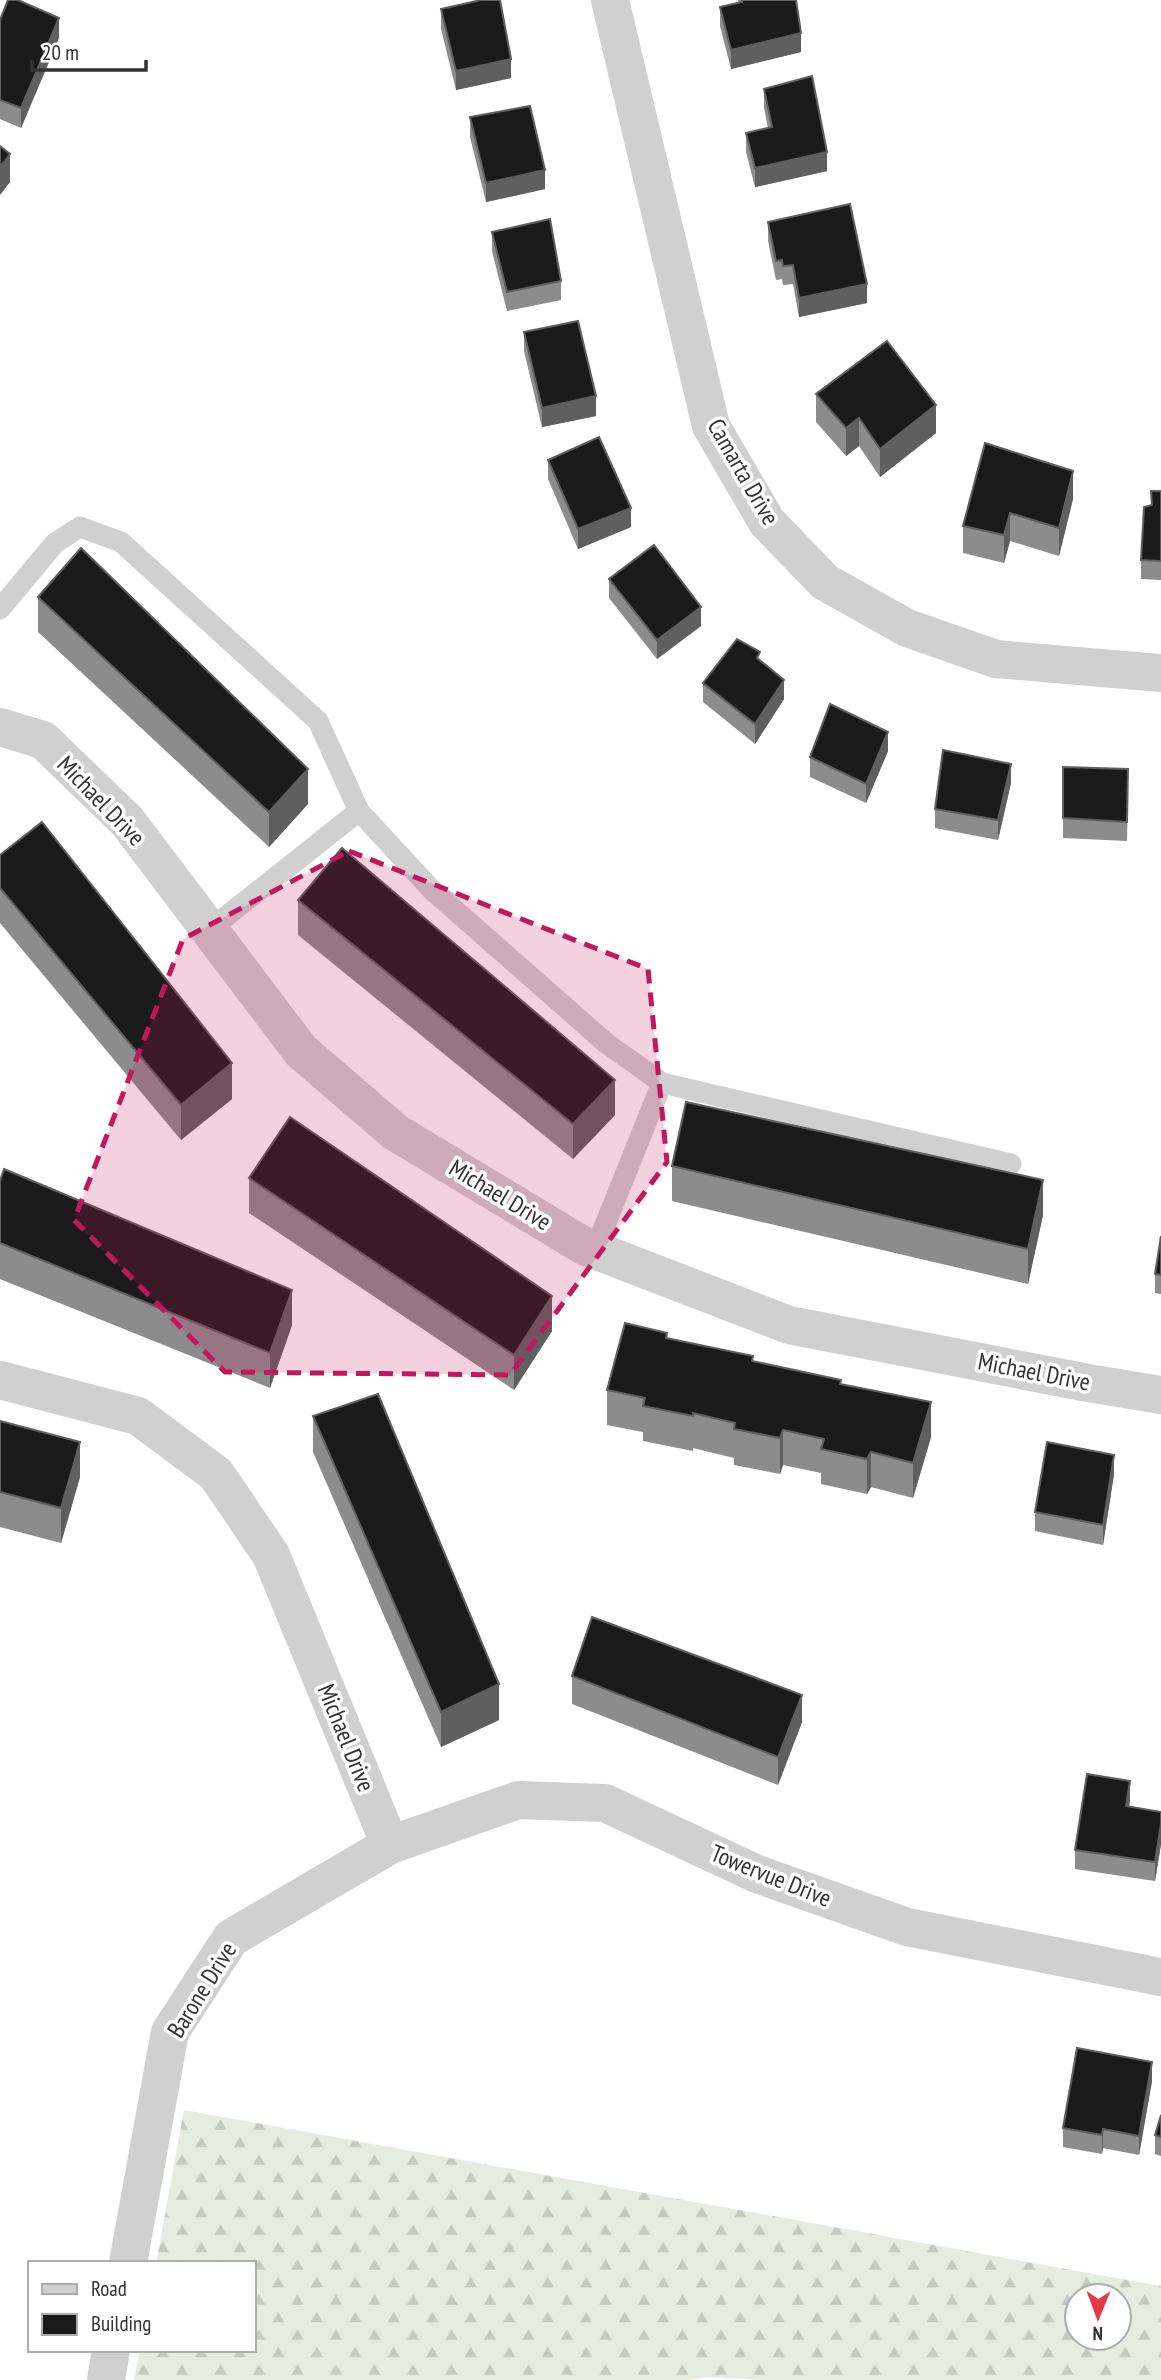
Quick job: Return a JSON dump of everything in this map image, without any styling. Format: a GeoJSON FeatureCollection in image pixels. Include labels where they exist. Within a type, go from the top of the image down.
{"type":"FeatureCollection","features":[{"type":"Feature","properties":{"kind":"street","name":"Camarta Drive"},"geometry":{"type":"LineString","coordinates":[[610,0],[711,426],[767,522],[825,582],[907,628],[996,659],[1161,673]]}},
{"type":"Feature","properties":{"kind":"street","name":"Michael Drive"},"geometry":{"type":"LineString","coordinates":[[0,727],[43,740],[118,812],[301,1051],[395,1132],[594,1250],[789,1325],[1161,1395]]}},
{"type":"Feature","properties":{"kind":"street","name":"Michael Drive"},"geometry":{"type":"LineString","coordinates":[[0,1380],[138,1416],[216,1474],[271,1555],[390,1845]]}},
{"type":"Feature","properties":{"kind":"street","name":"Towervue Drive"},"geometry":{"type":"LineString","coordinates":[[390,1845],[518,1800],[605,1803],[757,1874],[907,1927],[1161,1977]]}},
{"type":"Feature","properties":{"kind":"street","name":"Barone Drive"},"geometry":{"type":"LineString","coordinates":[[128,2261],[170,2032],[231,1938],[390,1845]]}},
{"type":"Feature","properties":{"kind":"street"},"geometry":{"type":"LineString","coordinates":[[106,2380],[111,2352]]}},
{"type":"Feature","properties":{"kind":"lane"},"geometry":{"type":"LineString","coordinates":[[0,609],[55,543],[80,527],[121,542],[318,721],[359,811],[430,889],[606,1043],[662,1083],[1011,1164]]}},
{"type":"Feature","properties":{"kind":"lane"},"geometry":{"type":"LineString","coordinates":[[209,930],[359,811]]}},
{"type":"Feature","properties":{"kind":"lane"},"geometry":{"type":"LineString","coordinates":[[594,1250],[662,1083]]}},
{"type":"Feature","properties":{"kind":"highlighted area"},"geometry":{"type":"Polygon","coordinates":[[[349,851],[648,969],[667,1162],[510,1375],[225,1372],[74,1220],[183,939],[349,851]]]}},
{"type":"Feature","properties":{"kind":"green space"},"geometry":{"type":"Polygon","coordinates":[[[184,2110],[1161,2286],[1161,2380],[765,2380],[708,2377],[687,2380],[134,2380],[140,2352],[256,2352],[256,2261],[156,2261],[184,2110]]]}},
{"type":"Feature","properties":{"kind":"building"},"geometry":{"type":"Polygon","coordinates":[[[8,0],[18,0],[59,18],[21,108],[0,100],[0,20],[8,0]]]}},
{"type":"Feature","properties":{"kind":"building"},"geometry":{"type":"Polygon","coordinates":[[[481,0],[500,0],[511,59],[456,71],[441,9],[481,0]]]}},
{"type":"Feature","properties":{"kind":"building"},"geometry":{"type":"Polygon","coordinates":[[[742,0],[796,0],[801,33],[731,50],[720,7],[742,0]]]}},
{"type":"Feature","properties":{"kind":"building"},"geometry":{"type":"Polygon","coordinates":[[[812,76],[827,152],[755,168],[746,133],[772,127],[764,89],[812,76]]]}},
{"type":"Feature","properties":{"kind":"building"},"geometry":{"type":"Polygon","coordinates":[[[530,106],[545,170],[486,183],[470,117],[530,106]]]}},
{"type":"Feature","properties":{"kind":"building"},"geometry":{"type":"Polygon","coordinates":[[[0,146],[10,154],[0,167],[0,146]]]}},
{"type":"Feature","properties":{"kind":"building"},"geometry":{"type":"Polygon","coordinates":[[[850,204],[867,284],[799,298],[793,265],[783,266],[782,260],[776,261],[768,222],[850,204]]]}},
{"type":"Feature","properties":{"kind":"building"},"geometry":{"type":"Polygon","coordinates":[[[550,219],[561,281],[507,292],[492,232],[550,219]]]}},
{"type":"Feature","properties":{"kind":"building"},"geometry":{"type":"Polygon","coordinates":[[[578,321],[596,396],[542,408],[524,332],[578,321]]]}},
{"type":"Feature","properties":{"kind":"building"},"geometry":{"type":"Polygon","coordinates":[[[887,341],[936,405],[880,449],[859,418],[846,428],[816,394],[887,341]]]}},
{"type":"Feature","properties":{"kind":"building"},"geometry":{"type":"Polygon","coordinates":[[[599,437],[631,508],[578,529],[548,460],[599,437]]]}},
{"type":"Feature","properties":{"kind":"building"},"geometry":{"type":"Polygon","coordinates":[[[985,443],[1073,471],[1059,528],[1010,513],[1004,535],[963,526],[985,443]]]}},
{"type":"Feature","properties":{"kind":"building"},"geometry":{"type":"Polygon","coordinates":[[[1151,491],[1161,491],[1161,561],[1141,560],[1144,507],[1152,505],[1151,491]]]}},
{"type":"Feature","properties":{"kind":"building"},"geometry":{"type":"Polygon","coordinates":[[[654,545],[701,607],[657,640],[609,579],[654,545]]]}},
{"type":"Feature","properties":{"kind":"building"},"geometry":{"type":"Polygon","coordinates":[[[81,548],[308,769],[269,812],[38,597],[81,548]]]}},
{"type":"Feature","properties":{"kind":"building"},"geometry":{"type":"Polygon","coordinates":[[[737,639],[760,652],[757,658],[784,680],[755,724],[703,683],[737,639]]]}},
{"type":"Feature","properties":{"kind":"building"},"geometry":{"type":"Polygon","coordinates":[[[830,704],[888,732],[866,784],[810,757],[830,704]]]}},
{"type":"Feature","properties":{"kind":"building"},"geometry":{"type":"Polygon","coordinates":[[[943,750],[1011,764],[998,820],[935,809],[943,750]]]}},
{"type":"Feature","properties":{"kind":"building"},"geometry":{"type":"Polygon","coordinates":[[[1063,767],[1128,769],[1127,822],[1063,818],[1063,767]]]}},
{"type":"Feature","properties":{"kind":"building"},"geometry":{"type":"Polygon","coordinates":[[[42,822],[232,1063],[181,1105],[0,888],[0,855],[42,822]]]}},
{"type":"Feature","properties":{"kind":"building"},"geometry":{"type":"Polygon","coordinates":[[[342,848],[615,1080],[573,1124],[298,900],[342,848]]]}},
{"type":"Feature","properties":{"kind":"building"},"geometry":{"type":"Polygon","coordinates":[[[686,1102],[1043,1180],[1028,1249],[672,1166],[686,1102]]]}},
{"type":"Feature","properties":{"kind":"building"},"geometry":{"type":"Polygon","coordinates":[[[290,1117],[552,1296],[514,1355],[249,1178],[290,1117]]]}},
{"type":"Feature","properties":{"kind":"building"},"geometry":{"type":"Polygon","coordinates":[[[4,1169],[292,1290],[270,1353],[0,1243],[0,1181],[4,1169]]]}},
{"type":"Feature","properties":{"kind":"building"},"geometry":{"type":"Polygon","coordinates":[[[1161,1236],[1161,1275],[1155,1274],[1161,1236]]]}},
{"type":"Feature","properties":{"kind":"building"},"geometry":{"type":"Polygon","coordinates":[[[625,1323],[667,1333],[666,1338],[753,1356],[752,1361],[841,1380],[840,1384],[931,1402],[913,1463],[871,1452],[867,1459],[821,1449],[824,1439],[783,1430],[780,1438],[734,1429],[735,1423],[693,1413],[693,1416],[643,1406],[645,1398],[607,1390],[625,1323]]]}},
{"type":"Feature","properties":{"kind":"building"},"geometry":{"type":"Polygon","coordinates":[[[378,1394],[499,1684],[441,1712],[313,1416],[378,1394]]]}},
{"type":"Feature","properties":{"kind":"building"},"geometry":{"type":"Polygon","coordinates":[[[0,1421],[80,1442],[61,1508],[0,1492],[0,1421]]]}},
{"type":"Feature","properties":{"kind":"building"},"geometry":{"type":"Polygon","coordinates":[[[1047,1442],[1114,1455],[1103,1525],[1035,1512],[1047,1442]]]}},
{"type":"Feature","properties":{"kind":"building"},"geometry":{"type":"Polygon","coordinates":[[[592,1617],[802,1695],[778,1757],[572,1676],[592,1617]]]}},
{"type":"Feature","properties":{"kind":"building"},"geometry":{"type":"Polygon","coordinates":[[[1087,1774],[1130,1781],[1126,1806],[1161,1812],[1155,1862],[1075,1850],[1087,1774]]]}},
{"type":"Feature","properties":{"kind":"building"},"geometry":{"type":"Polygon","coordinates":[[[1077,2048],[1152,2062],[1139,2136],[1103,2129],[1102,2135],[1063,2128],[1077,2048]]]}},
{"type":"Feature","properties":{"kind":"building"},"geometry":{"type":"Polygon","coordinates":[[[1161,2115],[1161,2137],[1155,2135],[1161,2115]]]}}]}
